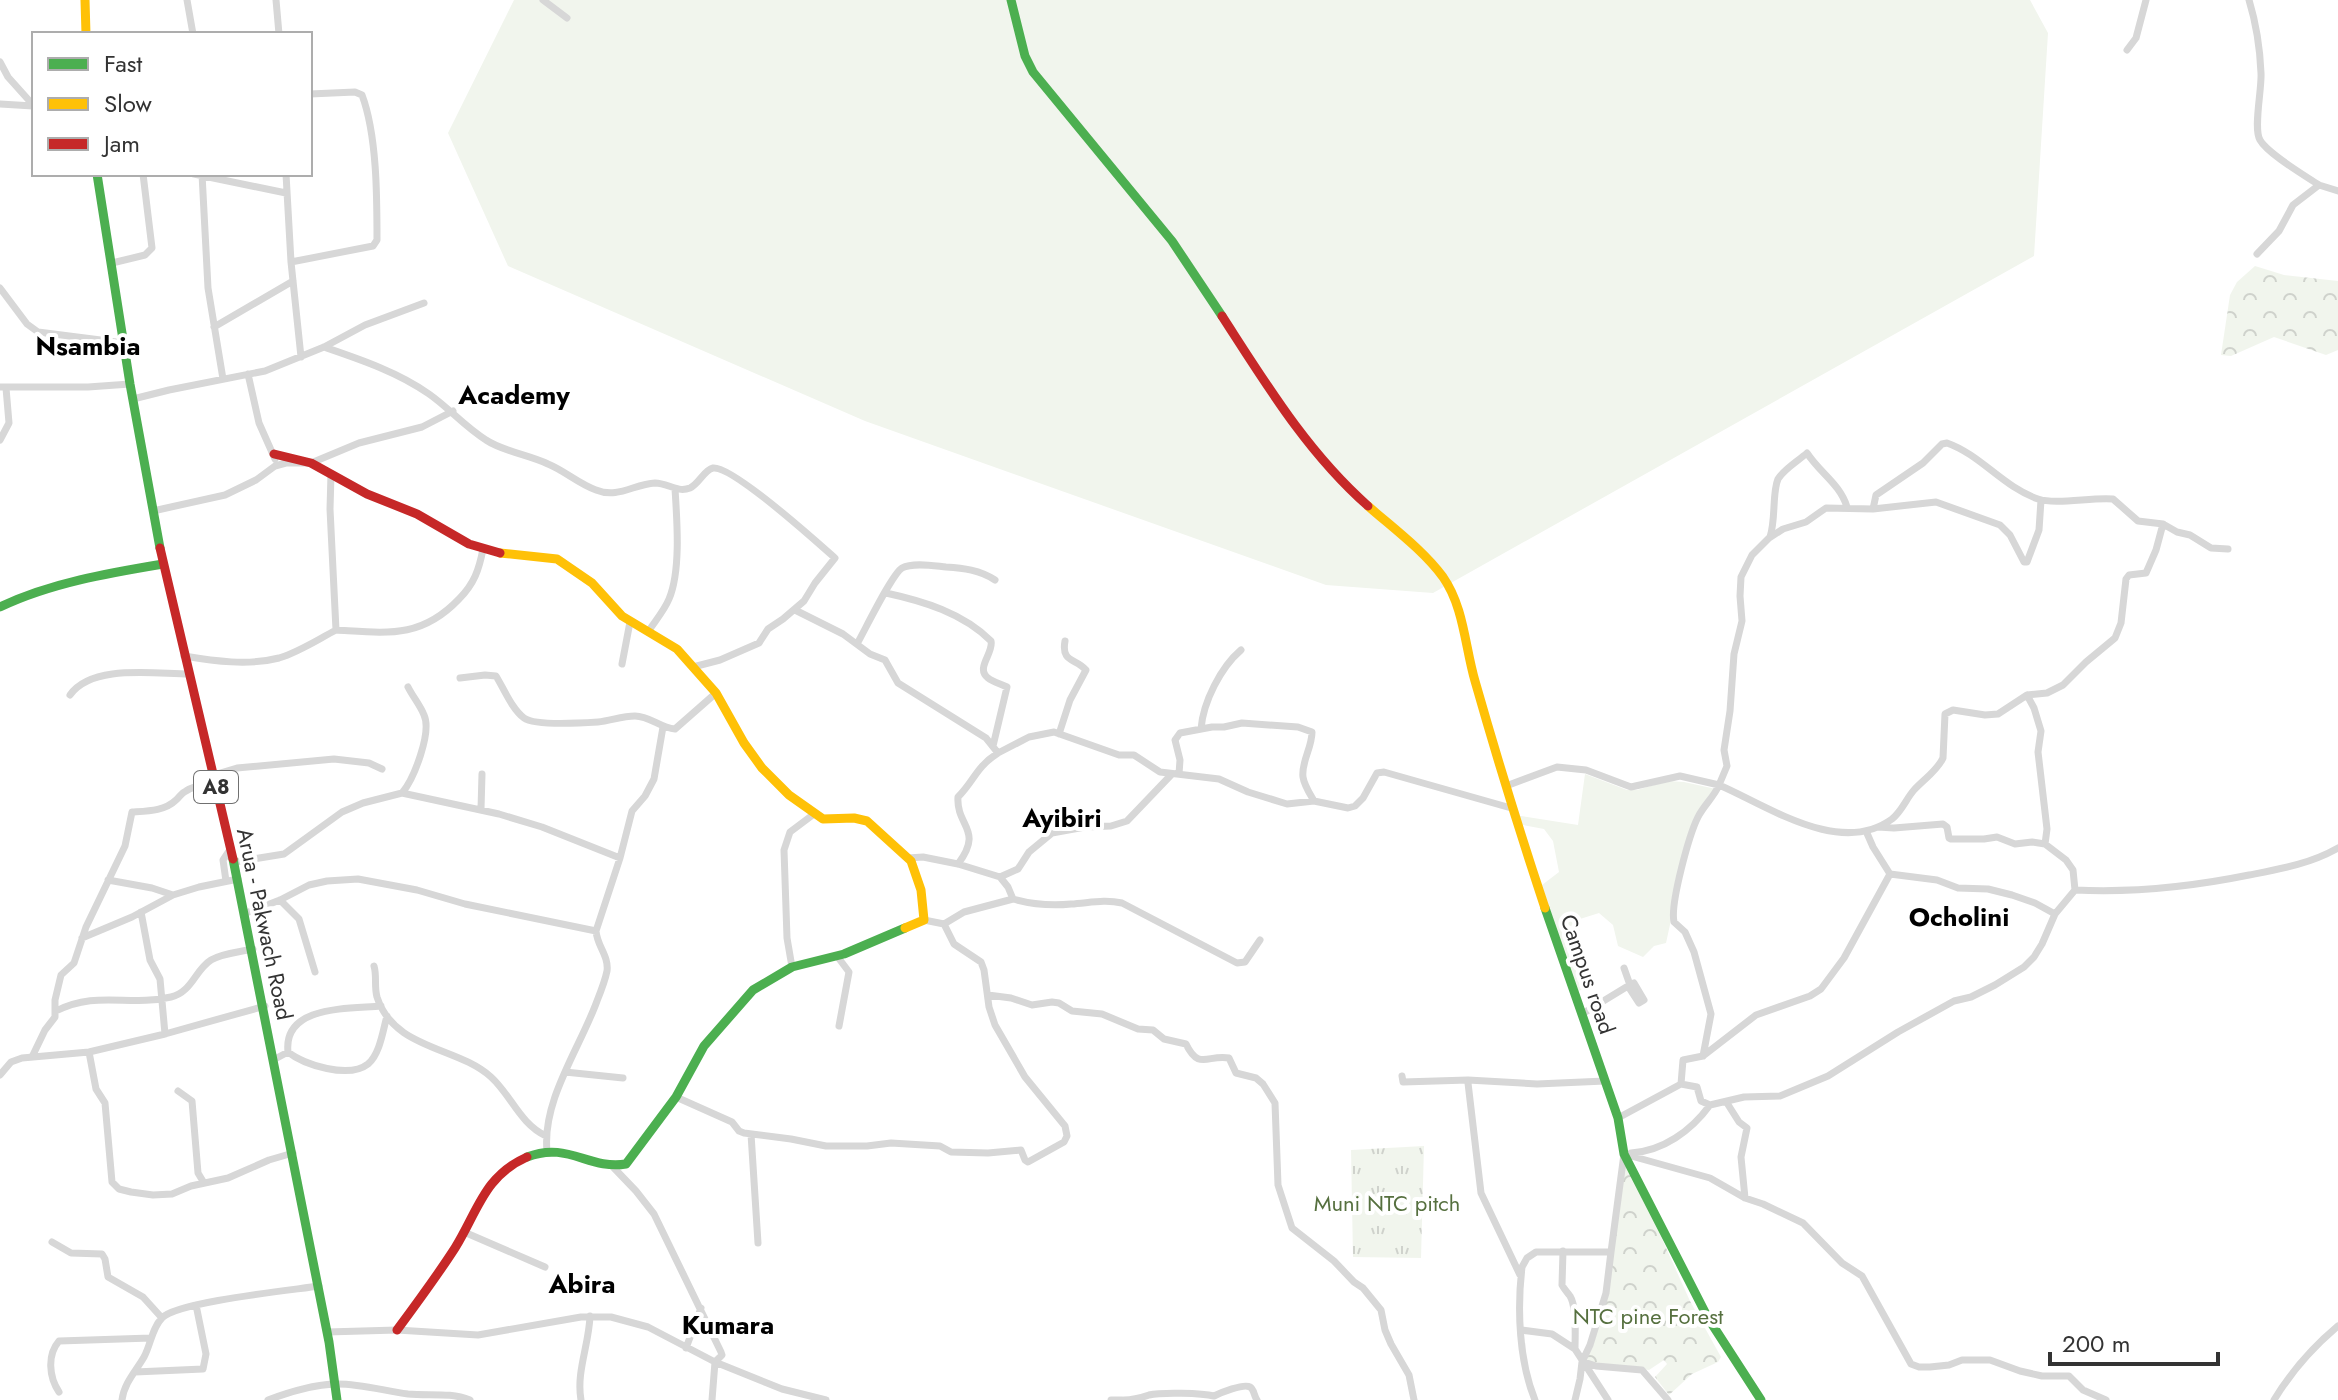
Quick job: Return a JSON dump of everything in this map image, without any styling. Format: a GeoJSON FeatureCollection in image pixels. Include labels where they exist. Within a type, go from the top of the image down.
{"type":"FeatureCollection","features":[{"type":"Feature","properties":{"kind":"street"},"geometry":{"type":"LineString","coordinates":[[85,0],[86,32]]}},
{"type":"Feature","properties":{"kind":"street"},"geometry":{"type":"LineString","coordinates":[[187,0],[193,32]]}},
{"type":"Feature","properties":{"kind":"street"},"geometry":{"type":"LineString","coordinates":[[276,0],[279,32]]}},
{"type":"Feature","properties":{"kind":"street"},"geometry":{"type":"LineString","coordinates":[[543,0],[567,18]]}},
{"type":"Feature","properties":{"kind":"street","name":"Campus road"},"geometry":{"type":"LineString","coordinates":[[1011,0],[1028,64],[1172,241],[1290,420],[1340,479],[1430,561],[1445,580],[1454,598],[1511,808],[1618,1118],[1624,1154],[1708,1318],[1761,1400]]}},
{"type":"Feature","properties":{"kind":"street"},"geometry":{"type":"LineString","coordinates":[[2127,50],[2136,38],[2146,0]]}},
{"type":"Feature","properties":{"kind":"street"},"geometry":{"type":"LineString","coordinates":[[2249,0],[2256,27],[2261,72],[2258,137],[2319,185],[2338,191]]}},
{"type":"Feature","properties":{"kind":"street"},"geometry":{"type":"LineString","coordinates":[[0,62],[8,77],[32,104]]}},
{"type":"Feature","properties":{"kind":"street"},"geometry":{"type":"LineString","coordinates":[[291,262],[373,246],[377,240],[372,151],[364,98],[355,92],[312,94]]}},
{"type":"Feature","properties":{"kind":"street"},"geometry":{"type":"LineString","coordinates":[[0,104],[32,106]]}},
{"type":"Feature","properties":{"kind":"street","name":"Arua - Pakwach Road"},"geometry":{"type":"LineString","coordinates":[[97,176],[130,384],[163,564],[246,913],[319,1286],[337,1400]]}},
{"type":"Feature","properties":{"kind":"street"},"geometry":{"type":"LineString","coordinates":[[112,263],[145,255],[152,248],[143,176]]}},
{"type":"Feature","properties":{"kind":"street"},"geometry":{"type":"LineString","coordinates":[[199,176],[208,288],[223,379]]}},
{"type":"Feature","properties":{"kind":"street"},"geometry":{"type":"LineString","coordinates":[[208,176],[286,193]]}},
{"type":"Feature","properties":{"kind":"street"},"geometry":{"type":"LineString","coordinates":[[286,176],[301,357]]}},
{"type":"Feature","properties":{"kind":"street"},"geometry":{"type":"LineString","coordinates":[[2257,254],[2279,231],[2293,205],[2319,185]]}},
{"type":"Feature","properties":{"kind":"street"},"geometry":{"type":"LineString","coordinates":[[214,327],[293,281]]}},
{"type":"Feature","properties":{"kind":"street"},"geometry":{"type":"LineString","coordinates":[[0,288],[27,324],[38,332],[124,343]]}},
{"type":"Feature","properties":{"kind":"street"},"geometry":{"type":"LineString","coordinates":[[133,399],[265,371],[324,347],[365,325],[424,303]]}},
{"type":"Feature","properties":{"kind":"street"},"geometry":{"type":"LineString","coordinates":[[324,347],[404,379],[453,411],[488,442],[545,462],[592,489],[612,493],[657,483],[675,489],[689,489],[716,468],[738,479],[835,558],[795,610],[768,629],[759,643],[720,660],[693,667]]}},
{"type":"Feature","properties":{"kind":"street"},"geometry":{"type":"LineString","coordinates":[[248,374],[259,423],[274,454],[275,466]]}},
{"type":"Feature","properties":{"kind":"street"},"geometry":{"type":"LineString","coordinates":[[0,440],[9,423],[3,388],[130,384]]}},
{"type":"Feature","properties":{"kind":"street"},"geometry":{"type":"LineString","coordinates":[[153,511],[225,495],[256,480],[275,466],[311,463],[359,443],[422,427],[453,411]]}},
{"type":"Feature","properties":{"kind":"street"},"geometry":{"type":"LineString","coordinates":[[1873,509],[1876,495],[1947,443],[1979,461],[2007,484],[2041,500],[2113,499],[2138,521],[2163,524],[2211,548],[2228,549]]}},
{"type":"Feature","properties":{"kind":"street"},"geometry":{"type":"LineString","coordinates":[[1769,538],[1774,523],[1777,481],[1807,453],[1817,469],[1839,488],[1847,507]]}},
{"type":"Feature","properties":{"kind":"street"},"geometry":{"type":"LineString","coordinates":[[274,454],[311,463],[367,494],[417,514],[453,536],[483,549],[557,559],[592,583],[630,622],[677,649],[716,693],[762,768],[789,795],[826,820],[854,818],[867,821],[908,858],[915,869],[924,920]]}},
{"type":"Feature","properties":{"kind":"street"},"geometry":{"type":"LineString","coordinates":[[331,474],[336,630]]}},
{"type":"Feature","properties":{"kind":"street"},"geometry":{"type":"LineString","coordinates":[[648,632],[665,608],[673,587],[677,539],[675,489]]}},
{"type":"Feature","properties":{"kind":"street"},"geometry":{"type":"LineString","coordinates":[[1703,1056],[1711,1014],[1694,952],[1685,932],[1674,922],[1673,908],[1693,827],[1727,766],[1724,750],[1734,654],[1742,621],[1741,577],[1752,555],[1783,529],[1806,522],[1826,508],[1873,509],[1929,502],[2000,525],[2010,535],[2025,563],[2029,560],[2040,524],[2041,500]]}},
{"type":"Feature","properties":{"kind":"street"},"geometry":{"type":"LineString","coordinates":[[1506,786],[1557,767],[1586,770],[1631,787],[1680,776],[1719,785],[1816,828],[1842,833],[1877,827],[1898,813],[1912,792],[1940,764],[1945,714],[1953,710],[1998,714],[2027,695],[2056,690],[2115,638],[2121,623],[2126,579],[2129,575],[2146,573],[2163,524]]}},
{"type":"Feature","properties":{"kind":"street"},"geometry":{"type":"LineString","coordinates":[[184,656],[219,661],[277,658],[336,630],[381,633],[431,623],[449,609],[476,578],[483,549]]}},
{"type":"Feature","properties":{"kind":"street"},"geometry":{"type":"LineString","coordinates":[[0,607],[19,598],[113,572],[163,564]]}},
{"type":"Feature","properties":{"kind":"street"},"geometry":{"type":"LineString","coordinates":[[857,644],[892,578],[902,568],[968,569],[995,580]]}},
{"type":"Feature","properties":{"kind":"street"},"geometry":{"type":"LineString","coordinates":[[886,593],[923,601],[969,623],[991,641],[992,648],[983,665],[983,672],[986,677],[1007,687],[996,750]]}},
{"type":"Feature","properties":{"kind":"street"},"geometry":{"type":"LineString","coordinates":[[795,610],[885,660],[898,683],[986,738],[996,750]]}},
{"type":"Feature","properties":{"kind":"street"},"geometry":{"type":"LineString","coordinates":[[622,664],[630,622]]}},
{"type":"Feature","properties":{"kind":"street"},"geometry":{"type":"LineString","coordinates":[[1059,734],[1070,700],[1086,670],[1066,655],[1065,641]]}},
{"type":"Feature","properties":{"kind":"street"},"geometry":{"type":"LineString","coordinates":[[1201,729],[1202,715],[1212,693],[1241,650]]}},
{"type":"Feature","properties":{"kind":"street"},"geometry":{"type":"LineString","coordinates":[[70,695],[84,682],[112,674],[189,674]]}},
{"type":"Feature","properties":{"kind":"street"},"geometry":{"type":"LineString","coordinates":[[460,678],[496,676],[520,713],[529,720],[596,722],[639,716],[663,727],[677,728],[716,693]]}},
{"type":"Feature","properties":{"kind":"street"},"geometry":{"type":"LineString","coordinates":[[402,793],[413,773],[426,732],[425,715],[408,687]]}},
{"type":"Feature","properties":{"kind":"street"},"geometry":{"type":"LineString","coordinates":[[2027,695],[2041,731],[2038,752],[2047,829],[2045,844]]}},
{"type":"Feature","properties":{"kind":"street"},"geometry":{"type":"LineString","coordinates":[[908,858],[923,857],[958,864],[1000,877],[1018,869],[1029,852],[1052,833],[1111,826],[1127,821],[1175,775],[1180,760],[1175,740],[1178,735],[1201,729],[1248,723],[1310,730],[1311,741],[1303,765],[1303,780],[1314,801]]}},
{"type":"Feature","properties":{"kind":"street"},"geometry":{"type":"LineString","coordinates":[[547,1151],[546,1136],[560,1082],[593,1012],[606,974],[607,959],[597,941],[596,931],[632,811],[654,779],[663,727]]}},
{"type":"Feature","properties":{"kind":"street"},"geometry":{"type":"LineString","coordinates":[[958,864],[968,846],[969,834],[957,800],[979,767],[996,750],[1046,733],[1059,734],[1119,755],[1134,755],[1160,772],[1219,779],[1287,804],[1314,801],[1339,807],[1355,806],[1377,773],[1384,772],[1511,808]]}},
{"type":"Feature","properties":{"kind":"street"},"geometry":{"type":"LineString","coordinates":[[32,1057],[53,1021],[60,977],[74,963],[82,938],[125,846],[132,812],[153,811],[167,806],[186,790],[202,785],[207,777],[237,768],[334,759],[369,763],[382,769]]}},
{"type":"Feature","properties":{"kind":"street"},"geometry":{"type":"LineString","coordinates":[[481,809],[482,774]]}},
{"type":"Feature","properties":{"kind":"street"},"geometry":{"type":"LineString","coordinates":[[235,862],[284,854],[342,812],[402,793],[481,809],[542,827],[620,858]]}},
{"type":"Feature","properties":{"kind":"street"},"geometry":{"type":"LineString","coordinates":[[792,967],[787,938],[784,850],[790,832],[814,814]]}},
{"type":"Feature","properties":{"kind":"street"},"geometry":{"type":"LineString","coordinates":[[1618,1118],[1681,1084],[1697,1087],[1701,1101],[1710,1105],[1744,1097],[1780,1096],[1828,1076],[1912,1024],[1954,1001],[1971,997],[1995,985],[2024,967],[2034,957],[2055,914],[2075,890],[2073,870],[2066,860],[2045,844],[2015,844],[1997,837],[1951,839],[1943,824],[1877,827]]}},
{"type":"Feature","properties":{"kind":"street"},"geometry":{"type":"LineString","coordinates":[[1866,831],[1890,874],[1937,880],[1958,888],[1988,889],[2035,903],[2055,914]]}},
{"type":"Feature","properties":{"kind":"street"},"geometry":{"type":"LineString","coordinates":[[226,881],[223,860],[231,848]]}},
{"type":"Feature","properties":{"kind":"street"},"geometry":{"type":"LineString","coordinates":[[2075,890],[2174,889],[2212,883],[2302,864],[2338,848]]}},
{"type":"Feature","properties":{"kind":"street"},"geometry":{"type":"LineString","coordinates":[[1681,1084],[1683,1060],[1703,1056],[1756,1015],[1810,996],[1821,989],[1844,958],[1890,874]]}},
{"type":"Feature","properties":{"kind":"street"},"geometry":{"type":"LineString","coordinates":[[1000,877],[1013,899]]}},
{"type":"Feature","properties":{"kind":"street"},"geometry":{"type":"LineString","coordinates":[[82,938],[173,895],[238,879]]}},
{"type":"Feature","properties":{"kind":"street"},"geometry":{"type":"LineString","coordinates":[[108,880],[173,895]]}},
{"type":"Feature","properties":{"kind":"street"},"geometry":{"type":"LineString","coordinates":[[246,913],[316,883],[367,880],[596,931]]}},
{"type":"Feature","properties":{"kind":"street"},"geometry":{"type":"LineString","coordinates":[[613,1167],[628,1163],[676,1097],[704,1046],[744,999],[762,984],[792,967],[837,956],[924,920],[944,924],[964,912],[1013,899],[1060,905],[1107,899],[1122,903],[1241,964],[1260,940]]}},
{"type":"Feature","properties":{"kind":"street"},"geometry":{"type":"LineString","coordinates":[[280,900],[299,919],[315,972]]}},
{"type":"Feature","properties":{"kind":"street"},"geometry":{"type":"LineString","coordinates":[[141,912],[150,960],[159,977],[165,1034]]}},
{"type":"Feature","properties":{"kind":"street"},"geometry":{"type":"LineString","coordinates":[[676,1097],[732,1122],[741,1132],[836,1147],[891,1143],[940,1146],[951,1152],[1021,1150],[1028,1162],[1052,1150],[1066,1139],[1067,1131],[1037,1094],[1007,1048],[991,1016],[981,962],[954,944],[944,924]]}},
{"type":"Feature","properties":{"kind":"street"},"geometry":{"type":"LineString","coordinates":[[56,1011],[87,1000],[161,999],[176,995],[186,989],[211,960],[253,949]]}},
{"type":"Feature","properties":{"kind":"street"},"geometry":{"type":"LineString","coordinates":[[837,956],[849,972],[839,1026]]}},
{"type":"Feature","properties":{"kind":"street"},"geometry":{"type":"LineString","coordinates":[[374,966],[376,995],[387,1016],[401,1030],[492,1077],[530,1125],[546,1136]]}},
{"type":"Feature","properties":{"kind":"street"},"geometry":{"type":"LineString","coordinates":[[1582,1014],[1628,986],[1639,1003],[1644,1000],[1634,983],[1630,985],[1624,968]]}},
{"type":"Feature","properties":{"kind":"street"},"geometry":{"type":"LineString","coordinates":[[988,995],[1032,1005],[1059,1003],[1072,1011],[1102,1014],[1138,1029],[1153,1030],[1164,1039],[1186,1044],[1194,1057],[1210,1061],[1229,1058],[1236,1073],[1256,1078],[1263,1084],[1277,1108],[1278,1185],[1289,1223],[1299,1235],[1363,1288],[1381,1310],[1391,1344],[1409,1375],[1414,1400]]}},
{"type":"Feature","properties":{"kind":"street"},"geometry":{"type":"LineString","coordinates":[[0,1075],[14,1060],[89,1052],[265,1006]]}},
{"type":"Feature","properties":{"kind":"street"},"geometry":{"type":"LineString","coordinates":[[381,1006],[336,1010],[304,1018],[287,1040],[288,1052],[298,1060],[319,1066],[346,1070],[362,1067],[369,1063],[374,1054],[387,1016]]}},
{"type":"Feature","properties":{"kind":"street"},"geometry":{"type":"LineString","coordinates":[[89,1052],[96,1089],[105,1103],[114,1187],[142,1194],[175,1193],[228,1178],[293,1153]]}},
{"type":"Feature","properties":{"kind":"street"},"geometry":{"type":"LineString","coordinates":[[275,1059],[288,1052]]}},
{"type":"Feature","properties":{"kind":"street"},"geometry":{"type":"LineString","coordinates":[[565,1072],[623,1078]]}},
{"type":"Feature","properties":{"kind":"street"},"geometry":{"type":"LineString","coordinates":[[1402,1076],[1403,1082],[1468,1080],[1537,1084],[1605,1081]]}},
{"type":"Feature","properties":{"kind":"street"},"geometry":{"type":"LineString","coordinates":[[1468,1083],[1481,1193],[1521,1277]]}},
{"type":"Feature","properties":{"kind":"street"},"geometry":{"type":"LineString","coordinates":[[178,1091],[192,1101],[198,1173],[204,1183]]}},
{"type":"Feature","properties":{"kind":"street"},"geometry":{"type":"LineString","coordinates":[[1727,1103],[1739,1122],[1747,1128],[1741,1157],[1745,1198]]}},
{"type":"Feature","properties":{"kind":"street"},"geometry":{"type":"LineString","coordinates":[[1624,1154],[1648,1152],[1678,1136],[1696,1124],[1710,1105]]}},
{"type":"Feature","properties":{"kind":"street"},"geometry":{"type":"LineString","coordinates":[[751,1134],[758,1243]]}},
{"type":"Feature","properties":{"kind":"street"},"geometry":{"type":"LineString","coordinates":[[397,1330],[464,1232],[496,1176],[516,1162],[547,1151],[563,1152],[613,1167],[654,1214],[722,1353],[715,1362],[712,1400]]}},
{"type":"Feature","properties":{"kind":"street"},"geometry":{"type":"LineString","coordinates":[[1624,1154],[1710,1178],[1745,1198],[1803,1223],[1842,1263],[1862,1276],[1911,1364],[1930,1367],[1962,1360],[1990,1360],[2042,1376],[2069,1376],[2083,1390],[2106,1400]]}},
{"type":"Feature","properties":{"kind":"street"},"geometry":{"type":"LineString","coordinates":[[1575,1400],[1582,1362],[1606,1293],[1624,1154]]}},
{"type":"Feature","properties":{"kind":"street"},"geometry":{"type":"LineString","coordinates":[[464,1232],[545,1267]]}},
{"type":"Feature","properties":{"kind":"street"},"geometry":{"type":"LineString","coordinates":[[52,1242],[71,1253],[102,1254],[108,1277],[143,1297],[162,1318]]}},
{"type":"Feature","properties":{"kind":"street"},"geometry":{"type":"LineString","coordinates":[[1563,1251],[1562,1285],[1571,1298],[1576,1330],[1575,1349]]}},
{"type":"Feature","properties":{"kind":"street"},"geometry":{"type":"LineString","coordinates":[[1535,1400],[1528,1385],[1521,1330],[1522,1267],[1527,1258],[1536,1252],[1611,1252]]}},
{"type":"Feature","properties":{"kind":"street"},"geometry":{"type":"LineString","coordinates":[[122,1400],[125,1387],[162,1318],[172,1312],[196,1305],[319,1286]]}},
{"type":"Feature","properties":{"kind":"street"},"geometry":{"type":"LineString","coordinates":[[135,1372],[203,1369],[206,1354],[196,1305]]}},
{"type":"Feature","properties":{"kind":"street"},"geometry":{"type":"LineString","coordinates":[[686,1348],[701,1308]]}},
{"type":"Feature","properties":{"kind":"street"},"geometry":{"type":"LineString","coordinates":[[581,1400],[579,1379],[587,1348],[590,1316]]}},
{"type":"Feature","properties":{"kind":"street"},"geometry":{"type":"LineString","coordinates":[[327,1332],[397,1330],[483,1335],[590,1316],[611,1317],[638,1323],[715,1362],[790,1392],[826,1400]]}},
{"type":"Feature","properties":{"kind":"street"},"geometry":{"type":"LineString","coordinates":[[2274,1400],[2288,1378],[2338,1326]]}},
{"type":"Feature","properties":{"kind":"street"},"geometry":{"type":"LineString","coordinates":[[1521,1330],[1552,1334],[1575,1349],[1608,1400]]}},
{"type":"Feature","properties":{"kind":"street"},"geometry":{"type":"LineString","coordinates":[[59,1392],[53,1378],[51,1358],[53,1348],[59,1341],[151,1338]]}},
{"type":"Feature","properties":{"kind":"street"},"geometry":{"type":"LineString","coordinates":[[1582,1362],[1642,1370],[1668,1400]]}},
{"type":"Feature","properties":{"kind":"street"},"geometry":{"type":"LineString","coordinates":[[268,1400],[335,1384],[376,1387],[410,1394],[449,1395],[470,1400]]}},
{"type":"Feature","properties":{"kind":"street"},"geometry":{"type":"LineString","coordinates":[[1111,1400],[1139,1400],[1151,1395],[1204,1393],[1214,1396],[1225,1390],[1248,1386],[1257,1400]]}},
{"type":"Feature","properties":{"kind":"green space"},"geometry":{"type":"Polygon","coordinates":[[[514,0],[2030,0],[2048,33],[2034,256],[1433,593],[1326,585],[865,421],[508,266],[448,133],[514,0]]]}},
{"type":"Feature","properties":{"kind":"green space"},"geometry":{"type":"Polygon","coordinates":[[[2255,266],[2284,275],[2338,281],[2338,350],[2326,355],[2274,337],[2231,356],[2221,355],[2230,295],[2237,282],[2255,266]]]}},
{"type":"Feature","properties":{"kind":"green space"},"geometry":{"type":"Polygon","coordinates":[[[1585,774],[1627,790],[1668,781],[1716,789],[1691,828],[1666,943],[1654,946],[1643,957],[1618,946],[1613,925],[1599,913],[1580,919],[1581,950],[1594,978],[1587,989],[1576,991],[1542,885],[1559,872],[1553,841],[1544,829],[1518,824],[1515,815],[1578,825],[1585,774]]]}},
{"type":"Feature","properties":{"kind":"green space","name":"Muni NTC pitch"},"geometry":{"type":"Polygon","coordinates":[[[1424,1146],[1421,1258],[1353,1257],[1351,1150],[1424,1146]]]}},
{"type":"Feature","properties":{"kind":"green space","name":"NTC pine Forest"},"geometry":{"type":"Polygon","coordinates":[[[1625,1157],[1690,1301],[1721,1357],[1718,1362],[1692,1374],[1669,1395],[1655,1377],[1667,1364],[1664,1360],[1649,1370],[1584,1362],[1609,1289],[1625,1157]]]}},
{"type":"Feature","properties":{"kind":"traffic: fast"},"geometry":{"type":"LineString","coordinates":[[1011,0],[1025,56],[1033,72],[1172,241],[1222,316]]}},
{"type":"Feature","properties":{"kind":"traffic: fast"},"geometry":{"type":"LineString","coordinates":[[97,176],[160,548]]}},
{"type":"Feature","properties":{"kind":"traffic: fast"},"geometry":{"type":"LineString","coordinates":[[0,607],[59,585],[163,564]]}},
{"type":"Feature","properties":{"kind":"traffic: fast"},"geometry":{"type":"LineString","coordinates":[[233,859],[329,1342],[337,1400]]}},
{"type":"Feature","properties":{"kind":"traffic: fast"},"geometry":{"type":"LineString","coordinates":[[1545,908],[1618,1118],[1624,1154],[1708,1318],[1761,1400]]}},
{"type":"Feature","properties":{"kind":"traffic: fast"},"geometry":{"type":"LineString","coordinates":[[527,1157],[554,1152],[600,1163],[626,1164],[676,1097],[704,1046],[753,990],[792,967],[844,954],[905,928]]}},
{"type":"Feature","properties":{"kind":"traffic: slow"},"geometry":{"type":"LineString","coordinates":[[85,0],[86,32]]}},
{"type":"Feature","properties":{"kind":"traffic: slow"},"geometry":{"type":"LineString","coordinates":[[1368,506],[1426,558],[1450,589],[1460,614],[1492,738],[1545,908]]}},
{"type":"Feature","properties":{"kind":"traffic: slow"},"geometry":{"type":"LineString","coordinates":[[500,553],[557,559],[592,583],[622,616],[677,649],[716,693],[762,768],[789,795],[823,819],[854,818],[867,821],[911,861],[921,890],[924,920],[905,928]]}},
{"type":"Feature","properties":{"kind":"traffic: jam"},"geometry":{"type":"LineString","coordinates":[[1222,316],[1271,392],[1307,440],[1368,506]]}},
{"type":"Feature","properties":{"kind":"traffic: jam"},"geometry":{"type":"LineString","coordinates":[[274,454],[311,463],[367,494],[417,514],[469,544],[500,553]]}},
{"type":"Feature","properties":{"kind":"traffic: jam"},"geometry":{"type":"LineString","coordinates":[[160,548],[233,859]]}},
{"type":"Feature","properties":{"kind":"traffic: jam"},"geometry":{"type":"LineString","coordinates":[[397,1330],[455,1248],[491,1184],[527,1157]]}},
{"type":"Feature","properties":{"kind":"district","name":"Nsambia"},"geometry":{"type":"Point","coordinates":[88,346]}},
{"type":"Feature","properties":{"kind":"district","name":"Academy"},"geometry":{"type":"Point","coordinates":[514,395]}},
{"type":"Feature","properties":{"kind":"district","name":"Ayibiri"},"geometry":{"type":"Point","coordinates":[1062,818]}},
{"type":"Feature","properties":{"kind":"district","name":"Ocholini"},"geometry":{"type":"Point","coordinates":[1959,917]}},
{"type":"Feature","properties":{"kind":"district","name":"Abira"},"geometry":{"type":"Point","coordinates":[582,1284]}},
{"type":"Feature","properties":{"kind":"district","name":"Kumara"},"geometry":{"type":"Point","coordinates":[728,1325]}}]}
